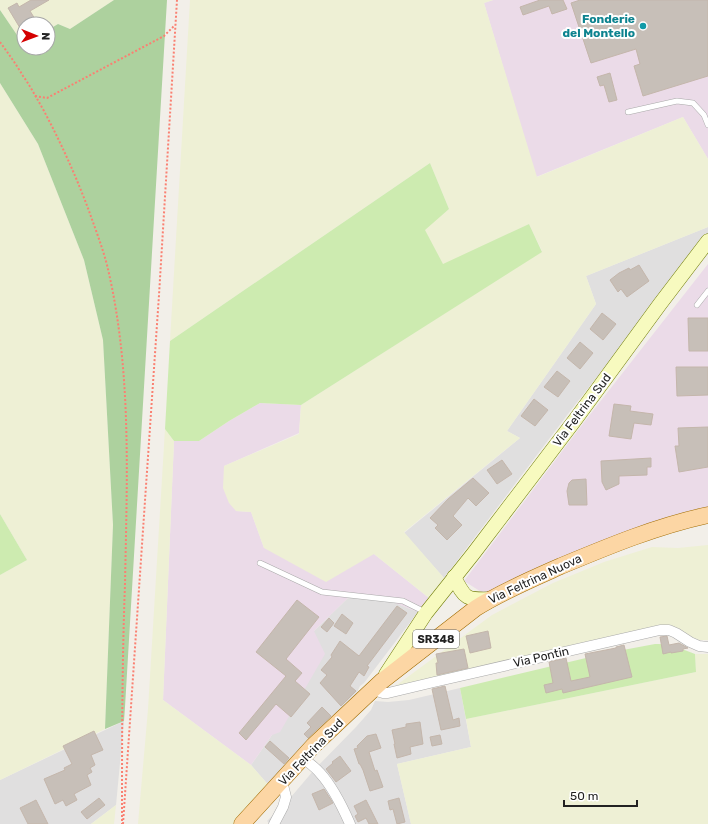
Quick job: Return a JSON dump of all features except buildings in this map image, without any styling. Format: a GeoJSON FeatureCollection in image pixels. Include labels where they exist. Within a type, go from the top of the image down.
{"type":"FeatureCollection","features":[{"type":"Feature","properties":{"kind":"main road","name":"Via Feltrina Sud"},"geometry":{"type":"LineString","coordinates":[[242,824],[314,746],[377,685],[398,657],[426,613],[570,427],[708,241]]}},
{"type":"Feature","properties":{"kind":"main road","name":"Via Feltrina Nuova"},"geometry":{"type":"LineString","coordinates":[[377,685],[462,618],[491,599],[530,580],[607,547],[655,529],[708,515]]}},
{"type":"Feature","properties":{"kind":"main road"},"geometry":{"type":"LineString","coordinates":[[607,547],[638,539],[708,526]]}},
{"type":"Feature","properties":{"kind":"main road"},"geometry":{"type":"LineString","coordinates":[[454,576],[464,594],[469,598],[491,599]]}},
{"type":"Feature","properties":{"kind":"street","name":"Via Pontin"},"geometry":{"type":"LineString","coordinates":[[377,685],[383,693],[388,693],[660,630],[669,630],[699,646],[708,647]]}},
{"type":"Feature","properties":{"kind":"street"},"geometry":{"type":"LineString","coordinates":[[303,758],[320,774],[334,792],[350,824]]}},
{"type":"Feature","properties":{"kind":"street"},"geometry":{"type":"LineString","coordinates":[[274,824],[284,807],[286,797],[282,781]]}},
{"type":"Feature","properties":{"kind":"lane"},"geometry":{"type":"LineString","coordinates":[[628,112],[677,101],[693,103],[704,115],[708,125]]}},
{"type":"Feature","properties":{"kind":"lane"},"geometry":{"type":"LineString","coordinates":[[697,305],[708,291]]}},
{"type":"Feature","properties":{"kind":"lane"},"geometry":{"type":"LineString","coordinates":[[260,563],[322,592],[403,600],[426,613]]}},
{"type":"Feature","properties":{"kind":"path"},"geometry":{"type":"LineString","coordinates":[[122,824],[158,311],[177,0]]}},
{"type":"Feature","properties":{"kind":"path"},"geometry":{"type":"LineString","coordinates":[[36,96],[47,98],[164,36],[175,25]]}},
{"type":"Feature","properties":{"kind":"path"},"geometry":{"type":"LineString","coordinates":[[0,42],[36,96],[59,139],[77,179],[106,262],[116,305],[122,348],[126,400],[127,480],[122,665],[122,824]]}},
{"type":"Feature","properties":{"kind":"shaded area"},"geometry":{"type":"Polygon","coordinates":[[[493,0],[708,0],[708,159],[683,117],[536,177],[484,3],[493,0]]]}},
{"type":"Feature","properties":{"kind":"shaded area"},"geometry":{"type":"Polygon","coordinates":[[[708,227],[708,236],[571,410],[444,578],[404,533],[520,438],[507,431],[596,304],[586,276],[708,227]]]}},
{"type":"Feature","properties":{"kind":"shaded area"},"geometry":{"type":"Polygon","coordinates":[[[708,264],[708,507],[674,515],[647,527],[597,543],[544,564],[486,595],[464,581],[585,421],[708,264]]]}},
{"type":"Feature","properties":{"kind":"shaded area"},"geometry":{"type":"Polygon","coordinates":[[[260,403],[301,405],[299,433],[224,466],[236,511],[251,512],[264,548],[374,554],[429,598],[418,612],[390,601],[353,593],[314,631],[325,654],[280,732],[272,735],[251,765],[163,700],[174,441],[199,441],[260,403]]]}},
{"type":"Feature","properties":{"kind":"shaded area"},"geometry":{"type":"Polygon","coordinates":[[[353,593],[390,601],[418,612],[364,683],[360,686],[354,698],[271,788],[251,765],[272,735],[314,631],[353,593]]]}},
{"type":"Feature","properties":{"kind":"shaded area"},"geometry":{"type":"Polygon","coordinates":[[[460,688],[471,747],[397,764],[411,824],[270,824],[267,821],[356,727],[371,710],[375,701],[388,702],[409,700],[460,688]]]}},
{"type":"Feature","properties":{"kind":"shaded area"},"geometry":{"type":"Polygon","coordinates":[[[124,721],[116,805],[91,824],[0,824],[0,780],[124,721]]]}},
{"type":"Feature","properties":{"kind":"green space"},"geometry":{"type":"Polygon","coordinates":[[[0,0],[114,0],[70,29],[58,24],[56,25],[56,16],[16,16],[16,34],[0,10],[0,0]]]}},
{"type":"Feature","properties":{"kind":"green space"},"geometry":{"type":"Polygon","coordinates":[[[114,0],[167,0],[124,721],[105,729],[113,525],[103,340],[84,260],[38,144],[0,83],[0,10],[16,34],[16,56],[56,56],[56,25],[58,24],[70,29],[114,0]]]}},
{"type":"Feature","properties":{"kind":"green space"},"geometry":{"type":"Polygon","coordinates":[[[190,0],[493,0],[484,3],[537,177],[683,117],[708,159],[708,227],[586,276],[596,304],[507,431],[520,438],[404,532],[444,578],[429,598],[374,554],[326,582],[264,548],[251,512],[236,511],[229,503],[223,488],[224,466],[299,434],[301,405],[542,251],[529,224],[443,265],[424,229],[449,209],[430,163],[170,341],[190,0]]]}},
{"type":"Feature","properties":{"kind":"green space"},"geometry":{"type":"Polygon","coordinates":[[[0,83],[38,144],[84,260],[103,340],[113,525],[105,729],[0,780],[0,575],[27,560],[0,514],[0,83]]]}},
{"type":"Feature","properties":{"kind":"green space"},"geometry":{"type":"Polygon","coordinates":[[[430,163],[449,209],[425,230],[443,264],[529,224],[542,252],[301,405],[260,403],[199,441],[174,441],[165,429],[170,341],[430,163]]]}},
{"type":"Feature","properties":{"kind":"green space"},"geometry":{"type":"Polygon","coordinates":[[[165,429],[174,441],[163,700],[251,765],[271,788],[237,824],[138,824],[148,709],[165,429]]]}},
{"type":"Feature","properties":{"kind":"green space"},"geometry":{"type":"Polygon","coordinates":[[[0,514],[27,560],[0,575],[0,514]]]}},
{"type":"Feature","properties":{"kind":"green space"},"geometry":{"type":"Polygon","coordinates":[[[708,545],[708,640],[699,640],[676,631],[394,687],[492,615],[553,583],[604,562],[652,547],[678,548],[708,545]]]}},
{"type":"Feature","properties":{"kind":"green space"},"geometry":{"type":"Polygon","coordinates":[[[655,644],[670,645],[695,654],[696,672],[466,719],[460,688],[607,653],[655,644]]]}},
{"type":"Feature","properties":{"kind":"green space"},"geometry":{"type":"Polygon","coordinates":[[[695,654],[708,654],[708,824],[411,824],[397,764],[471,747],[466,719],[696,672],[695,654]]]}},
{"type":"Feature","properties":{"kind":"green space"},"geometry":{"type":"Polygon","coordinates":[[[116,805],[114,824],[91,824],[116,805]]]}},
{"type":"Feature","properties":{"kind":"place","name":"Fonderie del Montello"},"geometry":{"type":"Point","coordinates":[643,26]}}]}
